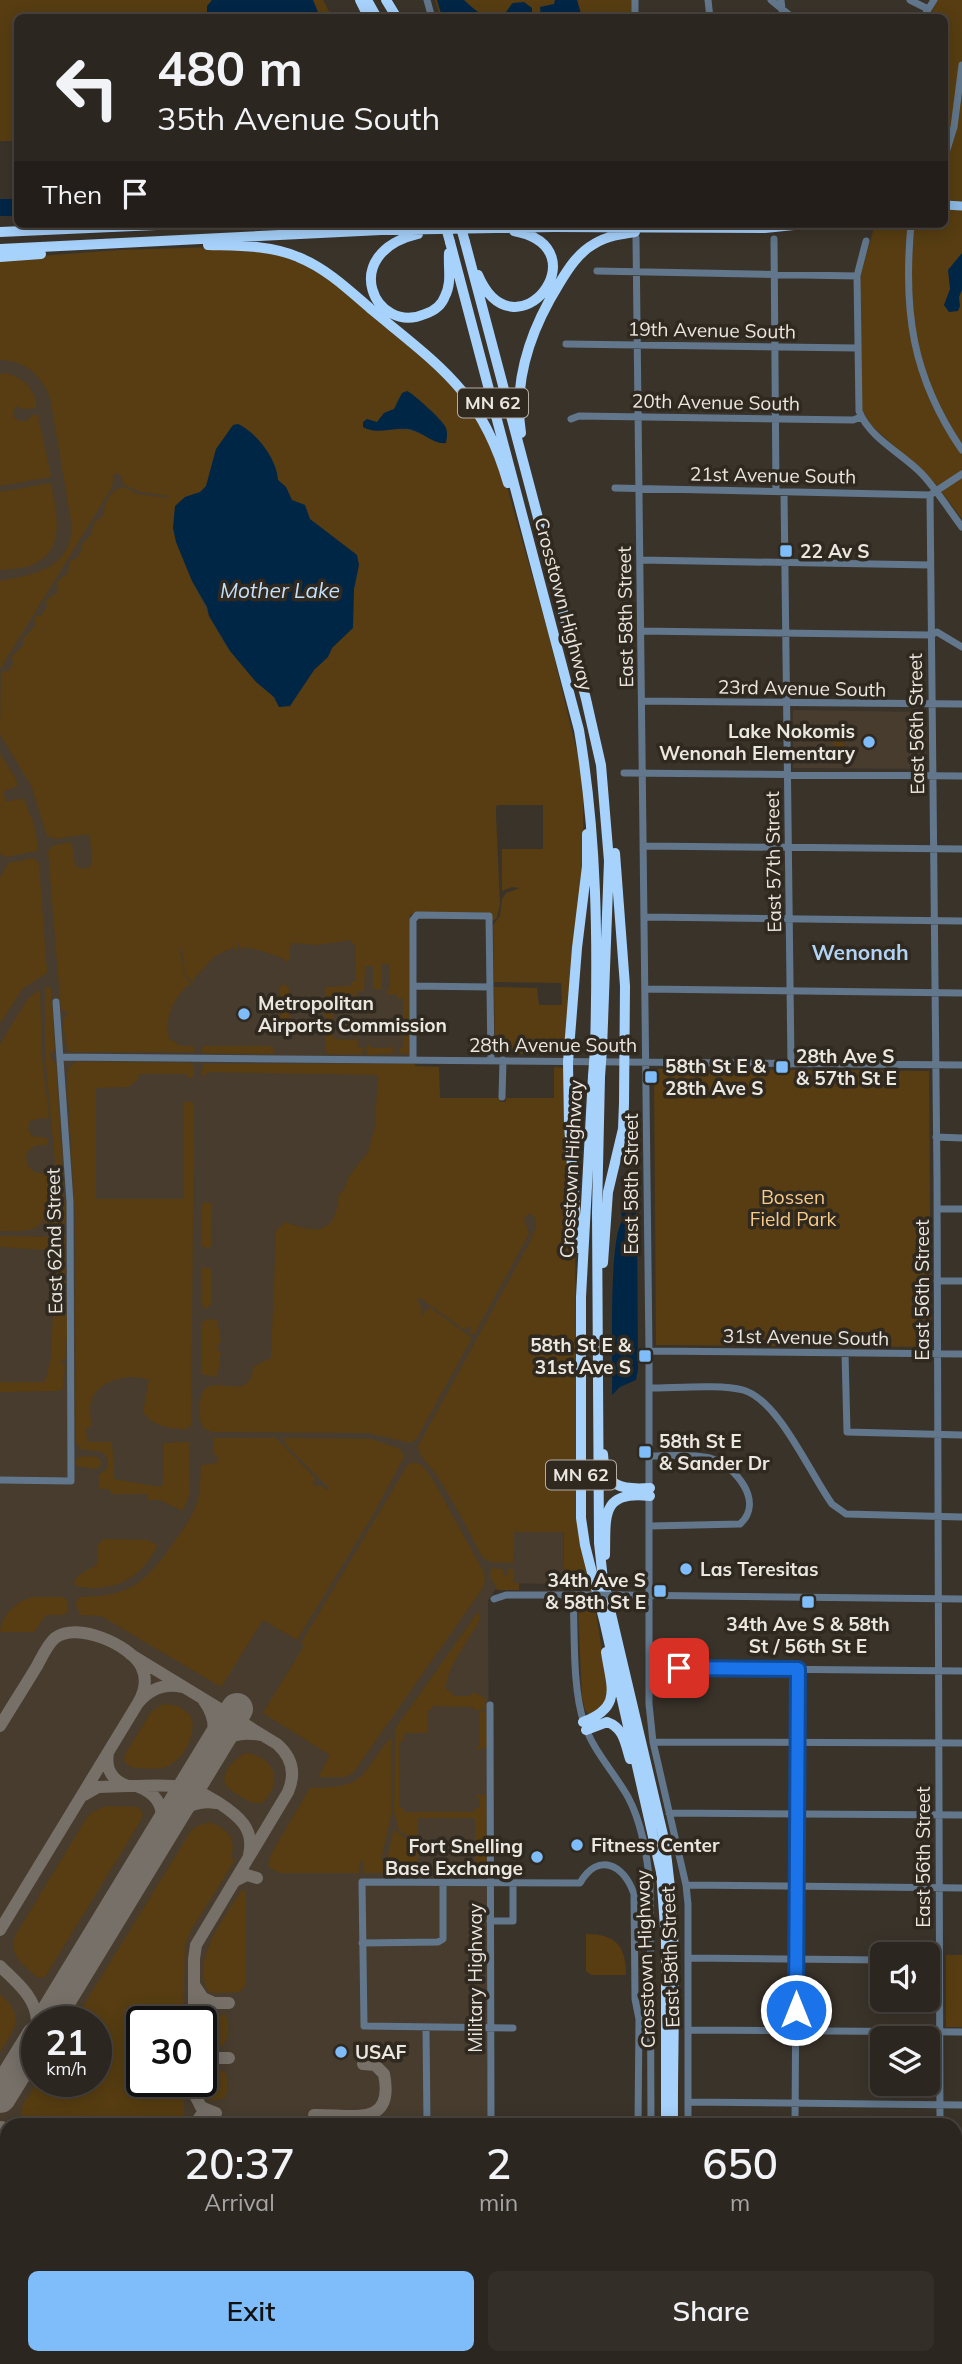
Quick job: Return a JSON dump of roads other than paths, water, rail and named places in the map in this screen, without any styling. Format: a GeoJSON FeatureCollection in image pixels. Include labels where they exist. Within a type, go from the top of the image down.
{"type":"FeatureCollection","features":[{"type":"Feature","properties":{"kind":"highway"},"geometry":{"type":"LineString","coordinates":[[0,232],[90,228]]}},
{"type":"Feature","properties":{"kind":"highway"},"geometry":{"type":"LineString","coordinates":[[444,228],[406,237],[381,251],[373,264],[371,278],[374,293],[383,306],[393,314],[407,317],[421,316],[439,306],[449,286],[450,242]]}},
{"type":"Feature","properties":{"kind":"highway","name":"Crosstown Highway"},"geometry":{"type":"LineString","coordinates":[[444,228],[450,242],[579,730],[588,781],[596,884],[598,1049]]}},
{"type":"Feature","properties":{"kind":"highway","name":"Crosstown Highway"},"geometry":{"type":"LineString","coordinates":[[461,228],[586,699],[601,765],[609,860],[597,1077],[598,1544],[603,1580],[671,1878],[674,1924],[673,2118]]}},
{"type":"Feature","properties":{"kind":"highway"},"geometry":{"type":"LineString","coordinates":[[0,250],[489,228],[527,234],[546,248],[551,259],[552,279],[547,290],[538,299],[525,305],[510,306],[490,295],[465,242]]}},
{"type":"Feature","properties":{"kind":"highway"},"geometry":{"type":"LineString","coordinates":[[532,492],[520,427],[525,359],[539,320],[566,272],[587,249],[608,237],[666,228],[765,228]]}},
{"type":"Feature","properties":{"kind":"highway"},"geometry":{"type":"LineString","coordinates":[[145,243],[248,246],[279,250],[308,261],[345,287],[442,368],[471,401],[494,443],[535,564]]}},
{"type":"Feature","properties":{"kind":"highway"},"geometry":{"type":"LineString","coordinates":[[0,257],[76,251],[110,245]]}},
{"type":"Feature","properties":{"kind":"highway"},"geometry":{"type":"LineString","coordinates":[[597,1305],[601,1288],[608,1192],[623,1129],[624,1061],[623,943],[612,812],[601,765]]}},
{"type":"Feature","properties":{"kind":"highway"},"geometry":{"type":"LineString","coordinates":[[581,1297],[569,1125],[569,1062],[586,866],[588,781]]}},
{"type":"Feature","properties":{"kind":"highway","name":"Crosstown Highway"},"geometry":{"type":"LineString","coordinates":[[597,1077],[581,1297],[581,1518],[661,1872],[665,1932],[666,2118]]}},
{"type":"Feature","properties":{"kind":"highway"},"geometry":{"type":"LineString","coordinates":[[598,1384],[604,1466],[611,1480],[622,1488],[650,1492]]}},
{"type":"Feature","properties":{"kind":"highway"},"geometry":{"type":"LineString","coordinates":[[603,1580],[608,1510],[613,1502],[622,1496],[650,1492]]}},
{"type":"Feature","properties":{"kind":"highway"},"geometry":{"type":"LineString","coordinates":[[585,1726],[603,1713],[610,1702],[611,1688],[603,1638],[604,1620]]}},
{"type":"Feature","properties":{"kind":"highway"},"geometry":{"type":"LineString","coordinates":[[585,1726],[607,1722],[622,1732],[655,1840]]}},
{"type":"Feature","properties":{"kind":"street"},"geometry":{"type":"LineString","coordinates":[[771,0],[781,4]]}},
{"type":"Feature","properties":{"kind":"street"},"geometry":{"type":"LineString","coordinates":[[910,0],[928,9]]}},
{"type":"Feature","properties":{"kind":"street"},"geometry":{"type":"LineString","coordinates":[[925,14],[934,0]]}},
{"type":"Feature","properties":{"kind":"street"},"geometry":{"type":"LineString","coordinates":[[948,146],[954,127],[962,65]]}},
{"type":"Feature","properties":{"kind":"street"},"geometry":{"type":"LineString","coordinates":[[911,228],[907,292],[917,358],[944,424],[962,450]]}},
{"type":"Feature","properties":{"kind":"street","name":"East 58th Street"},"geometry":{"type":"LineString","coordinates":[[636,239],[650,1388],[649,1668],[653,1742],[686,1885],[688,2118]]}},
{"type":"Feature","properties":{"kind":"street","name":"East 57th Street"},"geometry":{"type":"LineString","coordinates":[[774,239],[775,419],[785,562],[791,1064]]}},
{"type":"Feature","properties":{"kind":"street"},"geometry":{"type":"LineString","coordinates":[[866,242],[857,276],[857,403],[861,417],[886,444],[919,471],[933,494],[962,527]]}},
{"type":"Feature","properties":{"kind":"street"},"geometry":{"type":"LineString","coordinates":[[597,271],[857,276]]}},
{"type":"Feature","properties":{"kind":"street","name":"19th Avenue South"},"geometry":{"type":"LineString","coordinates":[[566,344],[857,348]]}},
{"type":"Feature","properties":{"kind":"street","name":"20th Avenue South"},"geometry":{"type":"LineString","coordinates":[[571,419],[579,416],[853,420],[861,417]]}},
{"type":"Feature","properties":{"kind":"street"},"geometry":{"type":"LineString","coordinates":[[933,494],[962,474]]}},
{"type":"Feature","properties":{"kind":"street","name":"21st Avenue South"},"geometry":{"type":"LineString","coordinates":[[615,488],[933,494]]}},
{"type":"Feature","properties":{"kind":"street","name":"East 56th Street"},"geometry":{"type":"LineString","coordinates":[[933,494],[930,635],[937,1209],[939,1942]]}},
{"type":"Feature","properties":{"kind":"street"},"geometry":{"type":"LineString","coordinates":[[640,560],[930,565]]}},
{"type":"Feature","properties":{"kind":"street"},"geometry":{"type":"LineString","coordinates":[[641,631],[930,635],[937,632],[962,647]]}},
{"type":"Feature","properties":{"kind":"street","name":"23rd Avenue South"},"geometry":{"type":"LineString","coordinates":[[642,701],[962,704]]}},
{"type":"Feature","properties":{"kind":"street"},"geometry":{"type":"LineString","coordinates":[[624,773],[962,776]]}},
{"type":"Feature","properties":{"kind":"street"},"geometry":{"type":"LineString","coordinates":[[644,846],[962,849]]}},
{"type":"Feature","properties":{"kind":"street"},"geometry":{"type":"LineString","coordinates":[[413,1060],[414,917],[489,916],[491,1060]]}},
{"type":"Feature","properties":{"kind":"street"},"geometry":{"type":"LineString","coordinates":[[645,917],[962,921]]}},
{"type":"Feature","properties":{"kind":"street"},"geometry":{"type":"LineString","coordinates":[[413,986],[490,987]]}},
{"type":"Feature","properties":{"kind":"street"},"geometry":{"type":"LineString","coordinates":[[646,989],[962,993]]}},
{"type":"Feature","properties":{"kind":"street","name":"East 62nd Street"},"geometry":{"type":"LineString","coordinates":[[0,1480],[71,1481],[70,1194],[56,1002]]}},
{"type":"Feature","properties":{"kind":"street","name":"28th Avenue South"},"geometry":{"type":"LineString","coordinates":[[60,1057],[962,1065]]}},
{"type":"Feature","properties":{"kind":"street"},"geometry":{"type":"LineString","coordinates":[[502,1097],[503,1060]]}},
{"type":"Feature","properties":{"kind":"street"},"geometry":{"type":"LineString","coordinates":[[936,1137],[962,1138]]}},
{"type":"Feature","properties":{"kind":"street"},"geometry":{"type":"LineString","coordinates":[[937,1209],[962,1209]]}},
{"type":"Feature","properties":{"kind":"street"},"geometry":{"type":"LineString","coordinates":[[937,1282],[962,1281]]}},
{"type":"Feature","properties":{"kind":"street","name":"31st Avenue South"},"geometry":{"type":"LineString","coordinates":[[649,1351],[962,1354]]}},
{"type":"Feature","properties":{"kind":"street"},"geometry":{"type":"LineString","coordinates":[[845,1353],[848,1432],[962,1435]]}},
{"type":"Feature","properties":{"kind":"street"},"geometry":{"type":"LineString","coordinates":[[650,1388],[735,1388],[755,1394],[773,1411],[832,1504],[846,1514],[962,1517]]}},
{"type":"Feature","properties":{"kind":"street"},"geometry":{"type":"LineString","coordinates":[[650,1456],[710,1458],[734,1473],[748,1495],[750,1508],[749,1514],[740,1524],[650,1527]]}},
{"type":"Feature","properties":{"kind":"street"},"geometry":{"type":"LineString","coordinates":[[494,1599],[506,1595],[620,1595],[962,1599]]}},
{"type":"Feature","properties":{"kind":"street"},"geometry":{"type":"LineString","coordinates":[[573,1595],[578,1696],[585,1726],[591,1741],[634,1809],[646,1854],[650,1885],[651,2118]]}},
{"type":"Feature","properties":{"kind":"street"},"geometry":{"type":"LineString","coordinates":[[649,1668],[962,1671]]}},
{"type":"Feature","properties":{"kind":"street"},"geometry":{"type":"LineString","coordinates":[[795,2118],[798,1669]]}},
{"type":"Feature","properties":{"kind":"street","name":"Military Highway"},"geometry":{"type":"LineString","coordinates":[[490,1705],[491,2118]]}},
{"type":"Feature","properties":{"kind":"street"},"geometry":{"type":"LineString","coordinates":[[653,1742],[962,1743]]}},
{"type":"Feature","properties":{"kind":"street"},"geometry":{"type":"LineString","coordinates":[[669,1812],[962,1815]]}},
{"type":"Feature","properties":{"kind":"street"},"geometry":{"type":"LineString","coordinates":[[513,2028],[364,2026],[362,1882],[580,1883],[586,1873],[595,1866],[619,1869],[629,1878],[634,1894],[635,1999],[639,2019],[638,2118]]}},
{"type":"Feature","properties":{"kind":"street"},"geometry":{"type":"LineString","coordinates":[[362,1943],[438,1942],[443,1939],[443,1883]]}},
{"type":"Feature","properties":{"kind":"street"},"geometry":{"type":"LineString","coordinates":[[490,1921],[513,1920],[513,1884]]}},
{"type":"Feature","properties":{"kind":"street"},"geometry":{"type":"LineString","coordinates":[[631,1885],[650,1885]]}},
{"type":"Feature","properties":{"kind":"street"},"geometry":{"type":"LineString","coordinates":[[686,1885],[962,1888]]}},
{"type":"Feature","properties":{"kind":"street"},"geometry":{"type":"LineString","coordinates":[[688,1958],[870,1959]]}},
{"type":"Feature","properties":{"kind":"street"},"geometry":{"type":"LineString","coordinates":[[426,2028],[427,2118]]}},
{"type":"Feature","properties":{"kind":"street"},"geometry":{"type":"LineString","coordinates":[[688,2030],[870,2032]]}},
{"type":"Feature","properties":{"kind":"street"},"geometry":{"type":"LineString","coordinates":[[940,2032],[962,2032]]}},
{"type":"Feature","properties":{"kind":"street","name":"East 56th Street"},"geometry":{"type":"LineString","coordinates":[[940,2096],[940,2118]]}},
{"type":"Feature","properties":{"kind":"street"},"geometry":{"type":"LineString","coordinates":[[688,2102],[962,2105]]}},
{"type":"Feature","properties":{"kind":"water"},"geometry":{"type":"Polygon","coordinates":[[[212,0],[313,0],[319,14],[207,14],[207,6],[212,0]]]}},
{"type":"Feature","properties":{"kind":"water"},"geometry":{"type":"Polygon","coordinates":[[[437,0],[464,0],[482,14],[441,14],[437,0]]]}},
{"type":"Feature","properties":{"kind":"water"},"geometry":{"type":"Polygon","coordinates":[[[555,0],[577,0],[581,14],[541,14],[540,7],[554,4],[555,0]]]}},
{"type":"Feature","properties":{"kind":"water"},"geometry":{"type":"Polygon","coordinates":[[[524,2],[532,8],[532,14],[503,14],[513,3],[524,2]]]}},
{"type":"Feature","properties":{"kind":"water"},"geometry":{"type":"Polygon","coordinates":[[[0,199],[14,199],[14,216],[0,216],[0,199]]]}},
{"type":"Feature","properties":{"kind":"water"},"geometry":{"type":"Polygon","coordinates":[[[962,253],[960,306],[958,311],[949,312],[944,305],[950,289],[948,270],[962,253]]]}},
{"type":"Feature","properties":{"kind":"water"},"geometry":{"type":"Polygon","coordinates":[[[407,391],[443,423],[447,432],[446,443],[437,442],[409,429],[379,431],[363,427],[363,422],[367,419],[377,422],[384,413],[394,409],[402,393],[407,391]]]}},
{"type":"Feature","properties":{"kind":"water","name":"Mother Lake"},"geometry":{"type":"Polygon","coordinates":[[[238,424],[252,433],[270,455],[278,480],[286,487],[292,500],[305,505],[310,519],[357,555],[359,565],[354,589],[353,628],[314,670],[290,706],[279,707],[274,697],[256,682],[230,651],[192,581],[173,528],[175,506],[185,497],[200,492],[206,486],[216,449],[233,425],[238,424]]]}},
{"type":"Feature","properties":{"kind":"water"},"geometry":{"type":"Polygon","coordinates":[[[630,1202],[635,1204],[637,1216],[638,1369],[636,1380],[620,1387],[612,1395],[615,1250],[623,1220],[621,1213],[630,1202]]]}},
{"type":"Feature","properties":{"kind":"place","name":"22 Av S"},"geometry":{"type":"Point","coordinates":[786,551]}},
{"type":"Feature","properties":{"kind":"place","name":"Lake Nokomis Wenonah Elementary"},"geometry":{"type":"Point","coordinates":[869,742]}},
{"type":"Feature","properties":{"kind":"place","name":"Metropolitan Airports Commission"},"geometry":{"type":"Point","coordinates":[244,1014]}},
{"type":"Feature","properties":{"kind":"place","name":"28th Ave S & 57th St E"},"geometry":{"type":"Point","coordinates":[782,1067]}},
{"type":"Feature","properties":{"kind":"place","name":"58th St E & 28th Ave S"},"geometry":{"type":"Point","coordinates":[651,1077]}},
{"type":"Feature","properties":{"kind":"place","name":"58th St E & 31st Ave S"},"geometry":{"type":"Point","coordinates":[645,1356]}},
{"type":"Feature","properties":{"kind":"place","name":"58th St E & Sander Dr"},"geometry":{"type":"Point","coordinates":[645,1452]}},
{"type":"Feature","properties":{"kind":"place","name":"Las Teresitas"},"geometry":{"type":"Point","coordinates":[686,1569]}},
{"type":"Feature","properties":{"kind":"place","name":"34th Ave S & 58th St E"},"geometry":{"type":"Point","coordinates":[660,1591]}},
{"type":"Feature","properties":{"kind":"place","name":"34th Ave S & 58th St / 56th St E"},"geometry":{"type":"Point","coordinates":[808,1602]}},
{"type":"Feature","properties":{"kind":"place","name":"Fitness Center"},"geometry":{"type":"Point","coordinates":[577,1845]}},
{"type":"Feature","properties":{"kind":"place","name":"Fort Snelling Base Exchange"},"geometry":{"type":"Point","coordinates":[537,1857]}},
{"type":"Feature","properties":{"kind":"place","name":"USAF"},"geometry":{"type":"Point","coordinates":[341,2052]}},
{"type":"Feature","properties":{"kind":"district","name":"Wenonah"},"geometry":{"type":"Point","coordinates":[860,953]}},
{"type":"Feature","properties":{"kind":"park label","name":"Bossen Field Park"},"geometry":{"type":"Point","coordinates":[793,1208]}}]}
